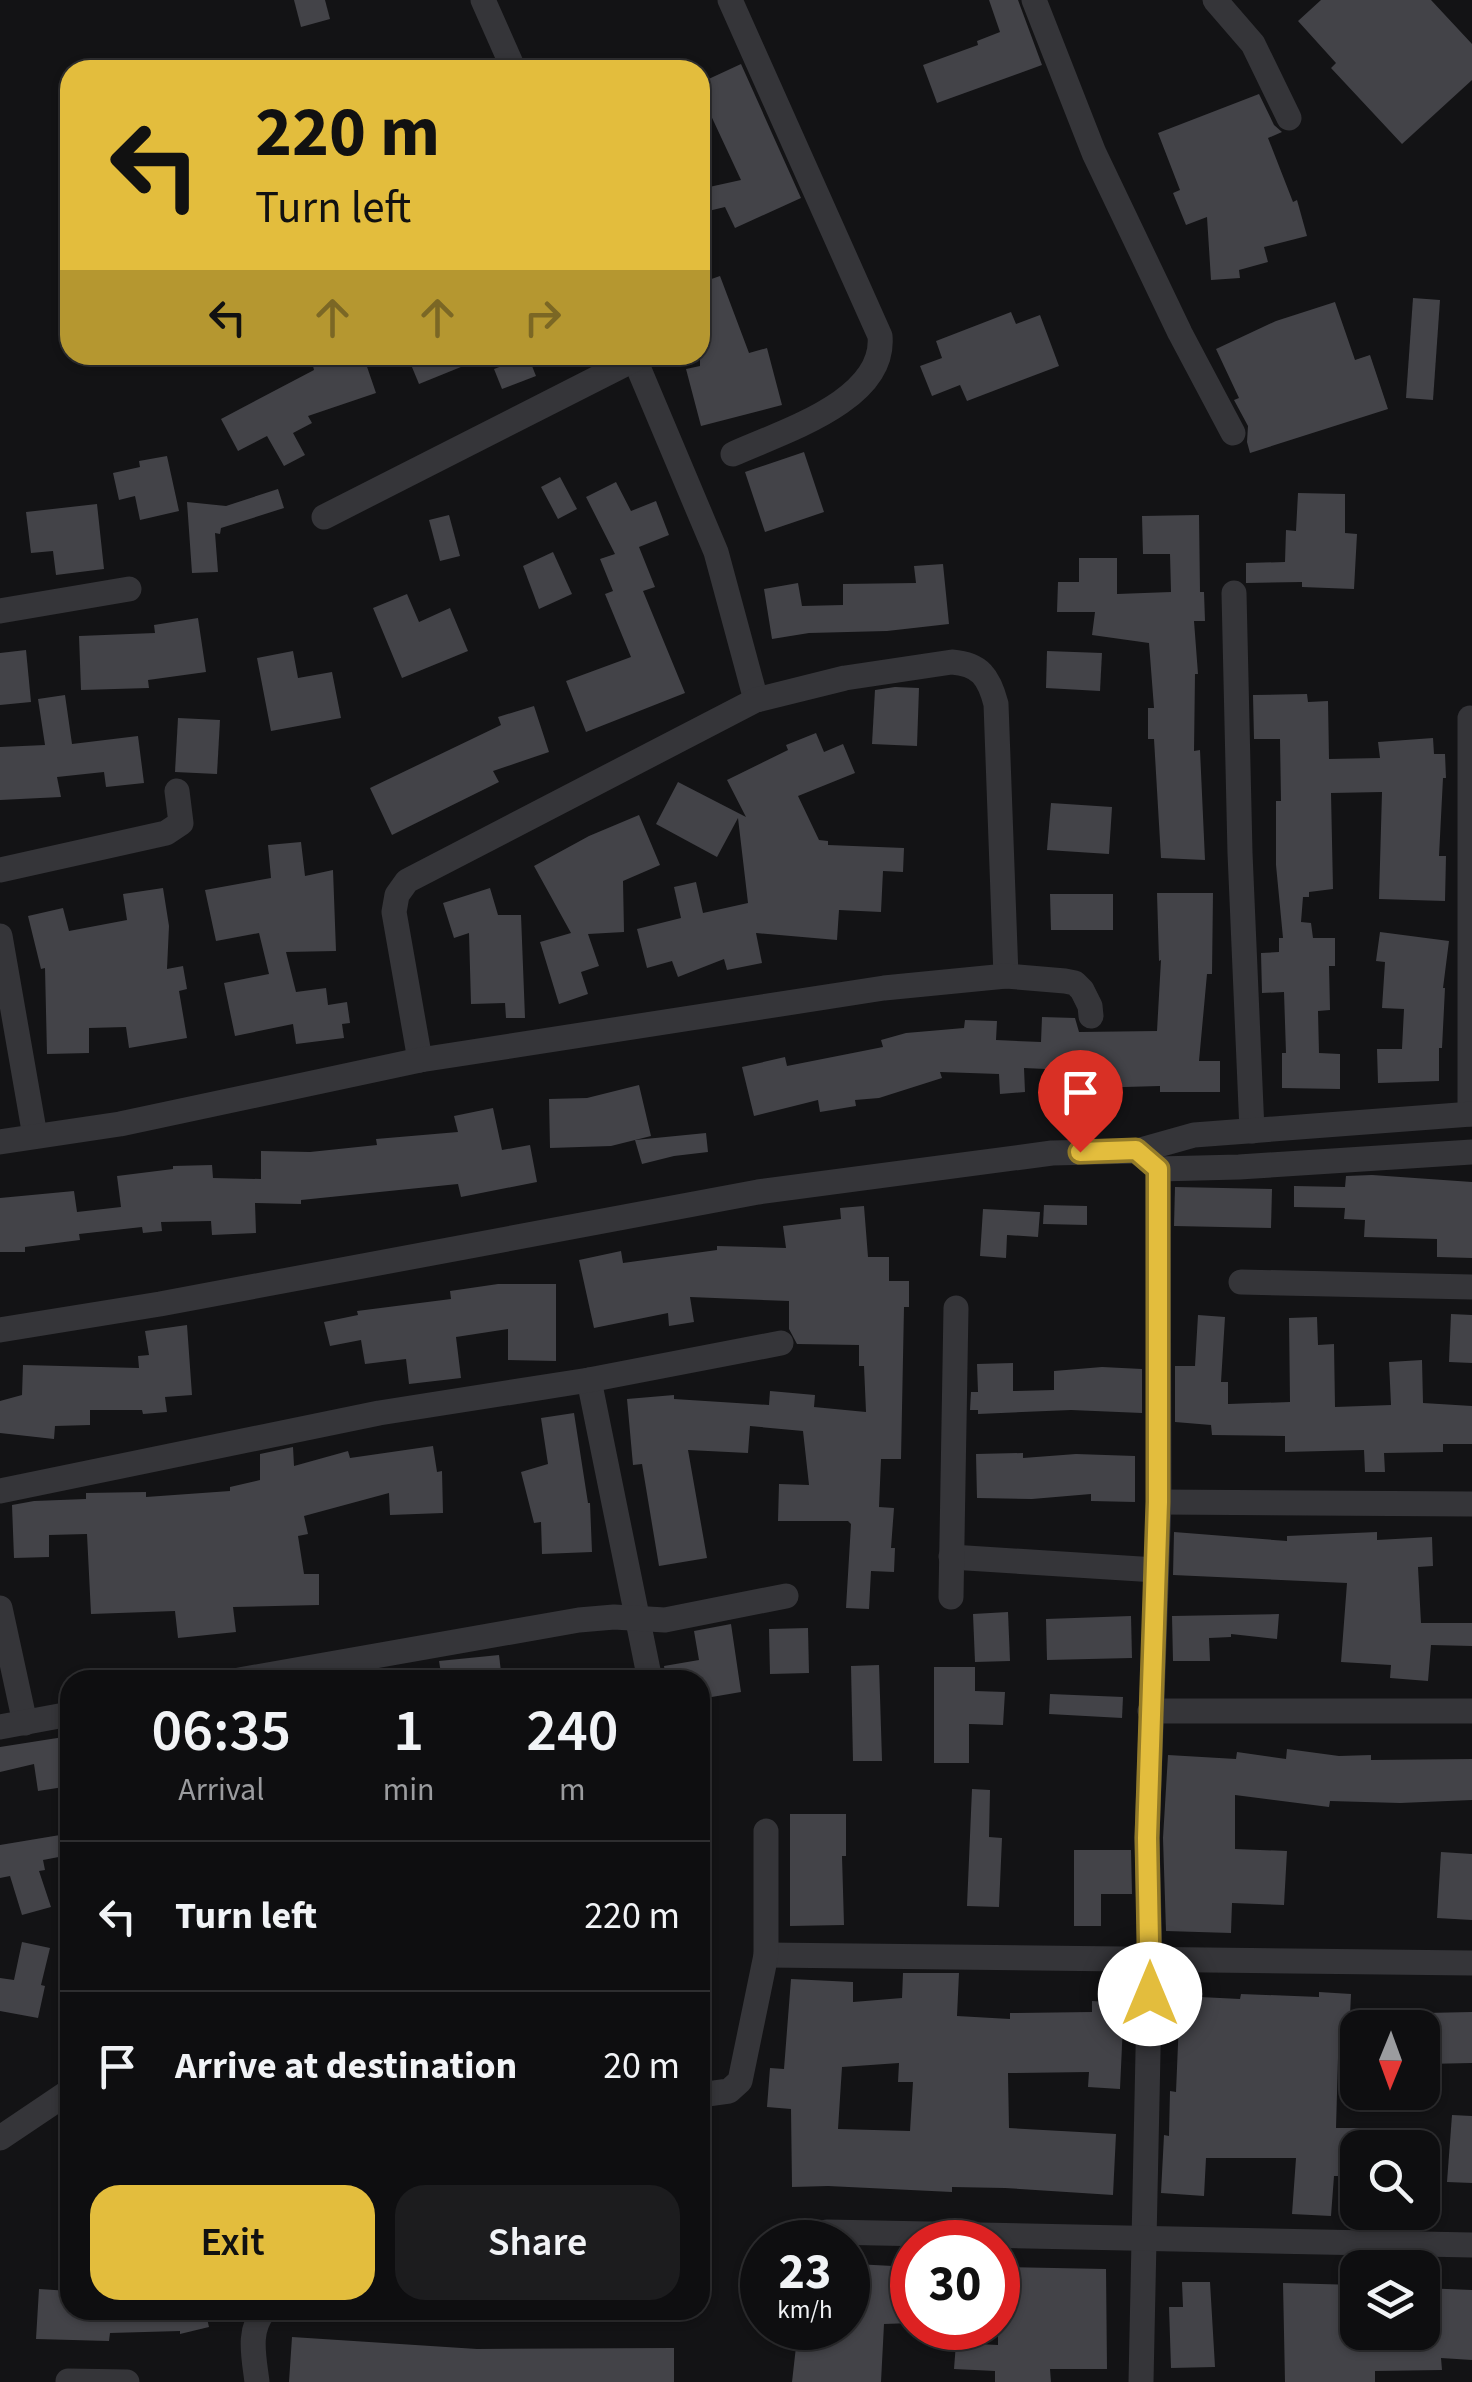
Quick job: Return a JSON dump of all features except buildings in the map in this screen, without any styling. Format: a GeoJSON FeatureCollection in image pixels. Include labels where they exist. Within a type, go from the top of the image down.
{"type":"FeatureCollection","features":[{"type":"Feature","properties":{"kind":"street"},"geometry":{"type":"LineString","coordinates":[[483,0],[510,60]]}},
{"type":"Feature","properties":{"kind":"street"},"geometry":{"type":"LineString","coordinates":[[730,0],[880,336],[882,351],[874,371],[850,396],[733,454]]}},
{"type":"Feature","properties":{"kind":"street"},"geometry":{"type":"LineString","coordinates":[[1034,0],[1094,153],[1180,333],[1233,432]]}},
{"type":"Feature","properties":{"kind":"street"},"geometry":{"type":"LineString","coordinates":[[1214,0],[1253,44],[1289,118]]}},
{"type":"Feature","properties":{"kind":"street"},"geometry":{"type":"LineString","coordinates":[[324,517],[618,365]]}},
{"type":"Feature","properties":{"kind":"street"},"geometry":{"type":"LineString","coordinates":[[637,365],[716,552],[756,700]]}},
{"type":"Feature","properties":{"kind":"street"},"geometry":{"type":"LineString","coordinates":[[0,611],[128,589]]}},
{"type":"Feature","properties":{"kind":"street"},"geometry":{"type":"LineString","coordinates":[[1234,593],[1252,1130]]}},
{"type":"Feature","properties":{"kind":"street"},"geometry":{"type":"LineString","coordinates":[[420,1060],[394,912],[396,895],[407,881],[756,700],[844,678],[952,662],[966,663],[984,672],[996,704],[1006,976]]}},
{"type":"Feature","properties":{"kind":"street"},"geometry":{"type":"LineString","coordinates":[[0,1330],[160,1304],[758,1192],[1052,1153],[1136,1150],[1194,1136],[1471,1114],[1470,718]]}},
{"type":"Feature","properties":{"kind":"street"},"geometry":{"type":"LineString","coordinates":[[0,870],[166,834],[181,824],[178,791]]}},
{"type":"Feature","properties":{"kind":"street"},"geometry":{"type":"LineString","coordinates":[[0,936],[35,1136]]}},
{"type":"Feature","properties":{"kind":"street"},"geometry":{"type":"LineString","coordinates":[[0,1142],[120,1124],[420,1060],[884,988],[1006,976],[1075,983],[1086,998],[1091,1016]]}},
{"type":"Feature","properties":{"kind":"street"},"geometry":{"type":"LineString","coordinates":[[1136,1150],[1158,1169],[1472,1152]]}},
{"type":"Feature","properties":{"kind":"street"},"geometry":{"type":"LineString","coordinates":[[1141,2382],[1150,1958],[1147,1838],[1158,1502],[1158,1169]]}},
{"type":"Feature","properties":{"kind":"street"},"geometry":{"type":"LineString","coordinates":[[1241,1282],[1472,1288]]}},
{"type":"Feature","properties":{"kind":"street"},"geometry":{"type":"LineString","coordinates":[[951,1597],[956,1308]]}},
{"type":"Feature","properties":{"kind":"street"},"geometry":{"type":"LineString","coordinates":[[0,1491],[379,1412],[589,1380],[780,1343]]}},
{"type":"Feature","properties":{"kind":"street"},"geometry":{"type":"LineString","coordinates":[[589,1380],[648,1670]]}},
{"type":"Feature","properties":{"kind":"street"},"geometry":{"type":"LineString","coordinates":[[1158,1502],[1472,1504]]}},
{"type":"Feature","properties":{"kind":"street"},"geometry":{"type":"LineString","coordinates":[[951,1557],[1156,1570]]}},
{"type":"Feature","properties":{"kind":"street"},"geometry":{"type":"LineString","coordinates":[[295,1670],[580,1620],[666,1620],[786,1596]]}},
{"type":"Feature","properties":{"kind":"street"},"geometry":{"type":"LineString","coordinates":[[0,1608],[13,1725],[60,1716]]}},
{"type":"Feature","properties":{"kind":"street"},"geometry":{"type":"LineString","coordinates":[[1150,1711],[1472,1711]]}},
{"type":"Feature","properties":{"kind":"street"},"geometry":{"type":"LineString","coordinates":[[710,2093],[729,2090],[740,2081],[766,1954],[766,1831]]}},
{"type":"Feature","properties":{"kind":"street"},"geometry":{"type":"LineString","coordinates":[[766,1954],[1472,1963]]}},
{"type":"Feature","properties":{"kind":"street"},"geometry":{"type":"LineString","coordinates":[[0,2138],[60,2098]]}},
{"type":"Feature","properties":{"kind":"street"},"geometry":{"type":"LineString","coordinates":[[870,2233],[1472,2244]]}},
{"type":"Feature","properties":{"kind":"street"},"geometry":{"type":"LineString","coordinates":[[257,2320],[252,2340],[257,2382]]}},
{"type":"Feature","properties":{"kind":"street"},"geometry":{"type":"LineString","coordinates":[[68,2381],[127,2382]]}},
{"type":"Feature","properties":{"kind":"route"},"geometry":{"type":"LineString","coordinates":[[1080,1152],[1136,1150],[1158,1169],[1158,1502],[1147,1838],[1150,1994]]}}]}
